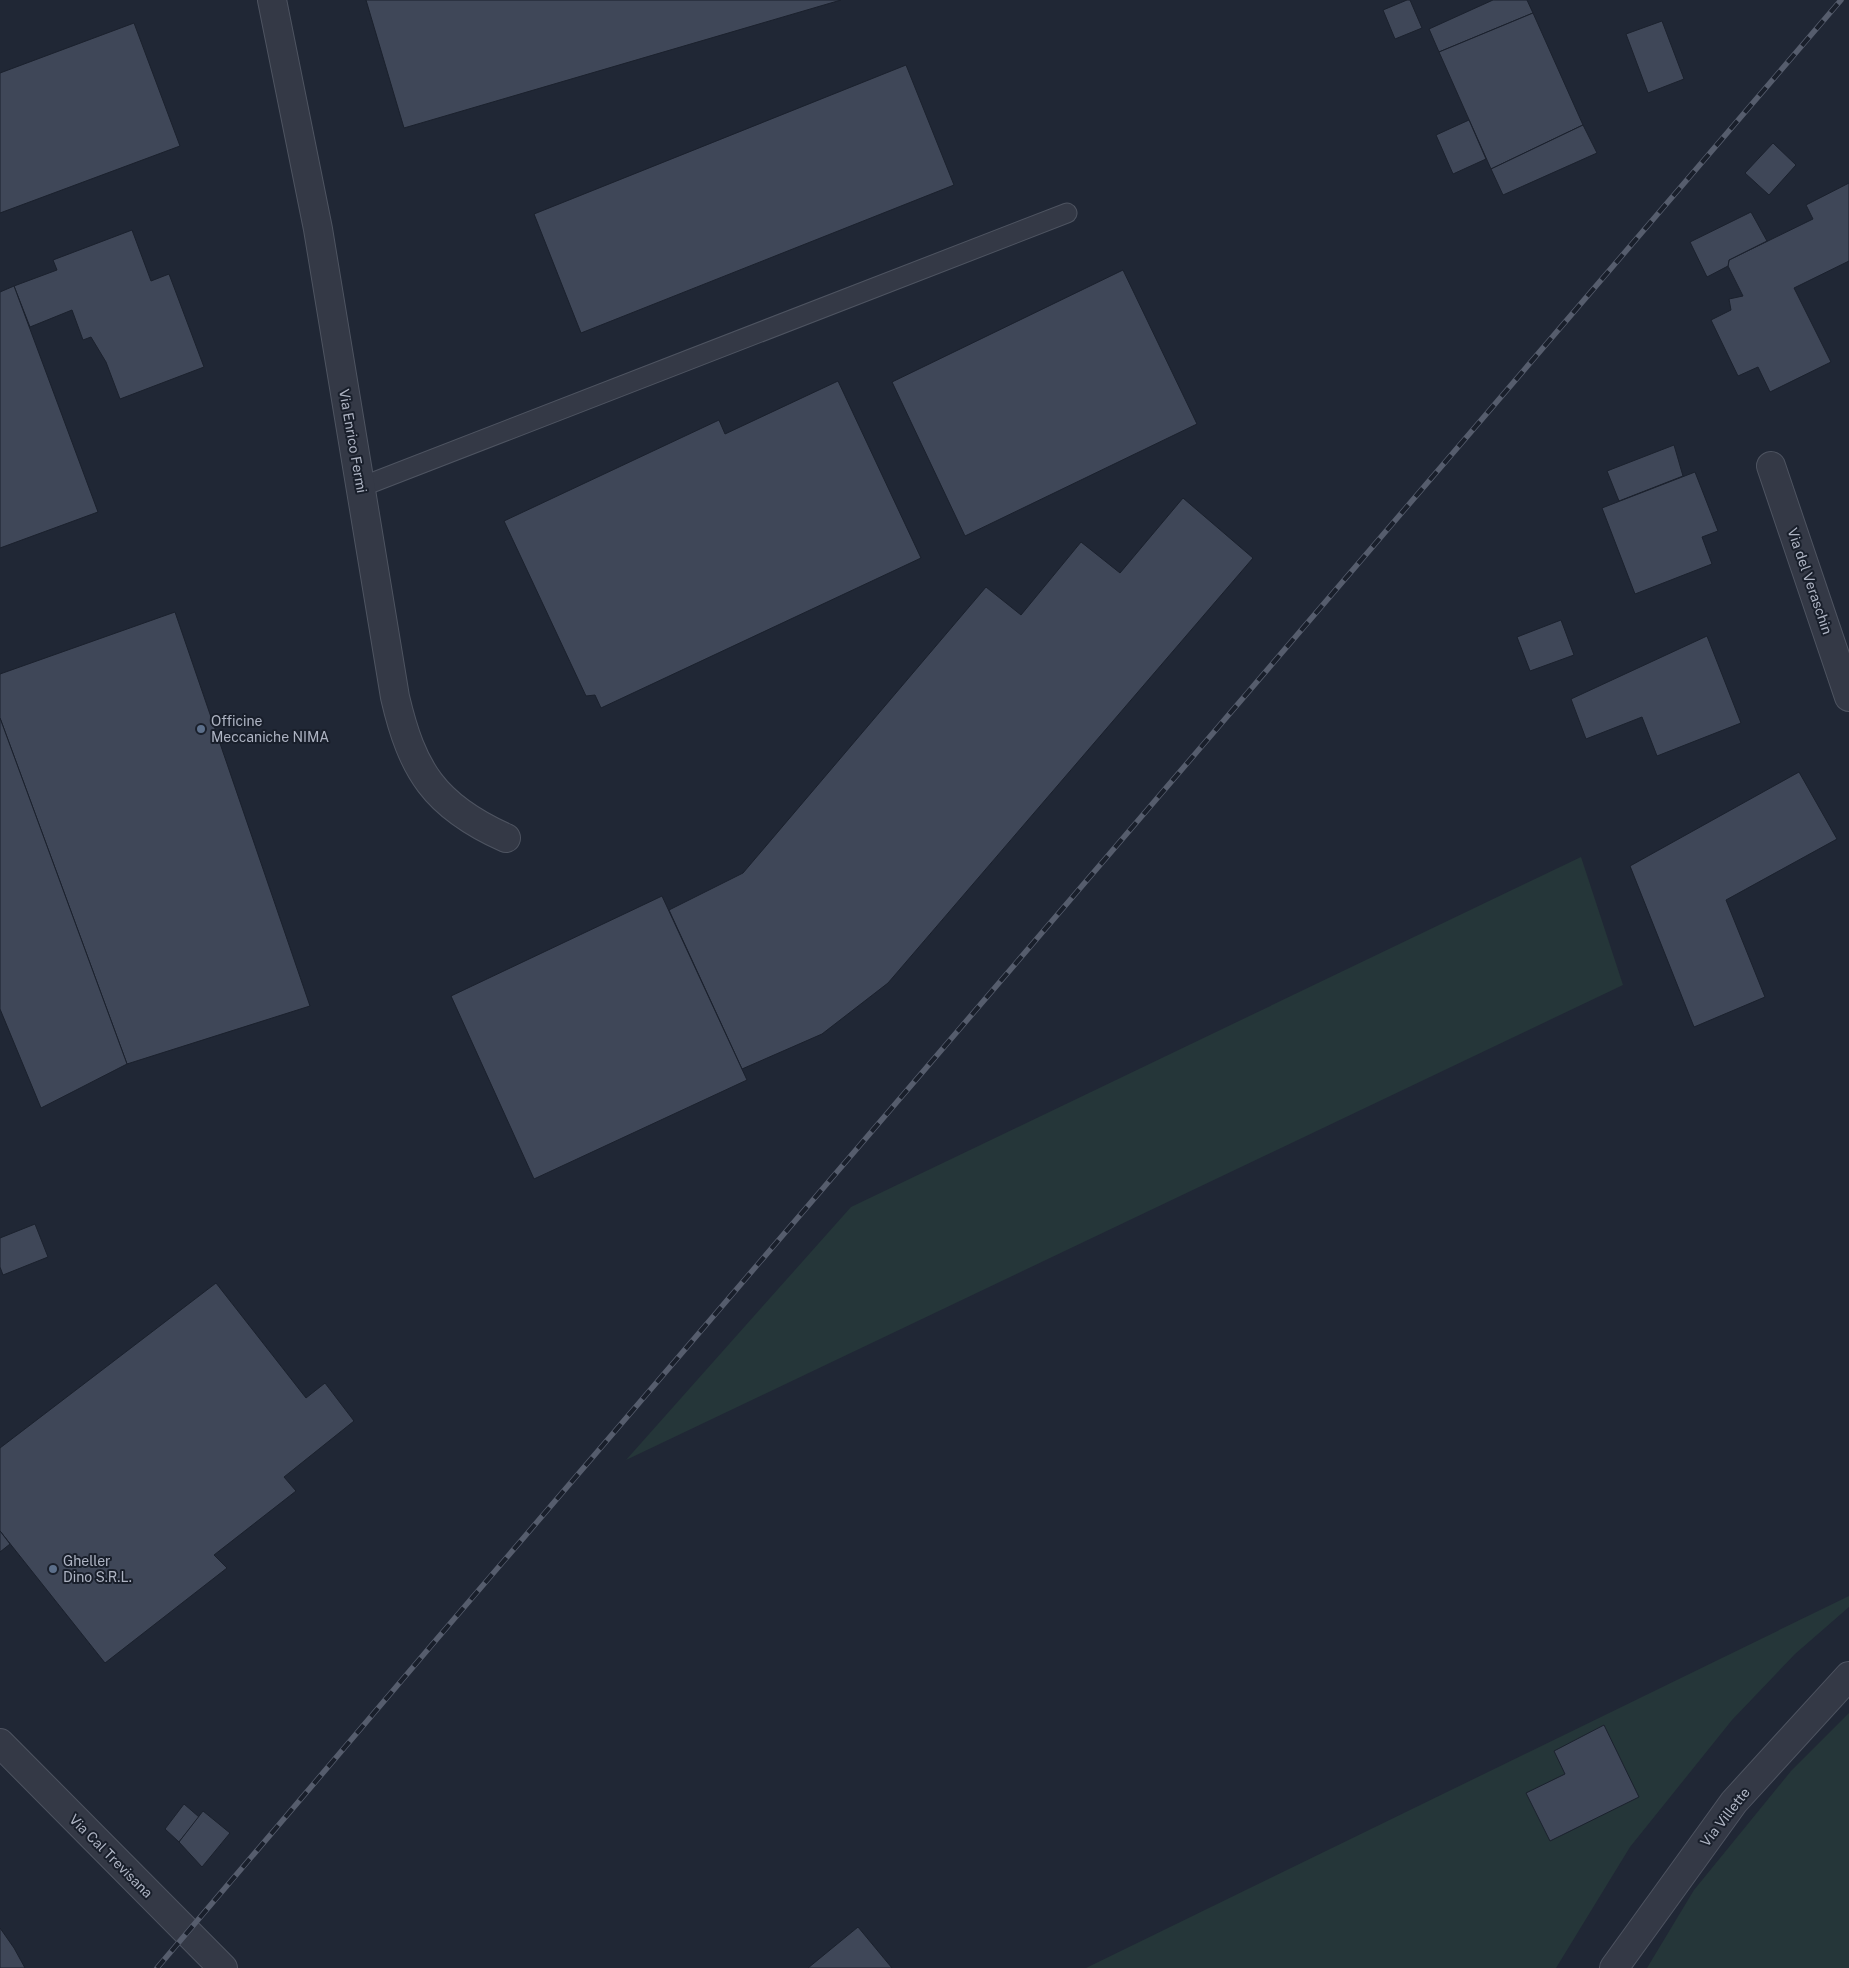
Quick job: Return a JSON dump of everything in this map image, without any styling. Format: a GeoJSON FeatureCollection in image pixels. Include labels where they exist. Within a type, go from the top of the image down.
{"type":"FeatureCollection","features":[{"type":"Feature","properties":{"kind":"street","name":"Via Enrico Fermi"},"geometry":{"type":"LineString","coordinates":[[272,0],[318,229],[395,697],[403,731],[414,759],[432,787],[457,810],[488,830],[506,838]]}},
{"type":"Feature","properties":{"kind":"street","name":"Via del Veraschin"},"geometry":{"type":"LineString","coordinates":[[1771,466],[1849,697]]}},
{"type":"Feature","properties":{"kind":"street","name":"Via Villette"},"geometry":{"type":"LineString","coordinates":[[1614,1968],[1734,1802],[1849,1676]]}},
{"type":"Feature","properties":{"kind":"street","name":"Via Cal Trevisana"},"geometry":{"type":"LineString","coordinates":[[0,1743],[223,1968]]}},
{"type":"Feature","properties":{"kind":"lane"},"geometry":{"type":"LineString","coordinates":[[361,486],[1067,213]]}},
{"type":"Feature","properties":{"kind":"shaded area"},"geometry":{"type":"Polygon","coordinates":[[[1581,857],[1623,985],[626,1460],[851,1207],[1581,857]]]}},
{"type":"Feature","properties":{"kind":"shaded area"},"geometry":{"type":"Polygon","coordinates":[[[1849,1596],[1849,1607],[1795,1654],[1732,1720],[1630,1847],[1556,1968],[1086,1968],[1849,1596]]]}},
{"type":"Feature","properties":{"kind":"shaded area"},"geometry":{"type":"Polygon","coordinates":[[[1849,1713],[1849,1968],[1647,1968],[1694,1890],[1791,1771],[1849,1713]]]}},
{"type":"Feature","properties":{"kind":"building"},"geometry":{"type":"Polygon","coordinates":[[[366,0],[841,0],[404,128],[366,0]]]}},
{"type":"Feature","properties":{"kind":"building"},"geometry":{"type":"Polygon","coordinates":[[[1410,0],[1422,28],[1395,39],[1383,10],[1410,0]]]}},
{"type":"Feature","properties":{"kind":"building"},"geometry":{"type":"Polygon","coordinates":[[[1493,0],[1527,0],[1533,13],[1439,52],[1429,29],[1493,0]]]}},
{"type":"Feature","properties":{"kind":"building"},"geometry":{"type":"Polygon","coordinates":[[[1533,13],[1583,125],[1491,169],[1439,52],[1533,13]]]}},
{"type":"Feature","properties":{"kind":"building"},"geometry":{"type":"Polygon","coordinates":[[[1662,21],[1684,79],[1648,93],[1626,34],[1662,21]]]}},
{"type":"Feature","properties":{"kind":"building"},"geometry":{"type":"Polygon","coordinates":[[[134,23],[180,146],[0,213],[0,73],[134,23]]]}},
{"type":"Feature","properties":{"kind":"building"},"geometry":{"type":"Polygon","coordinates":[[[906,65],[954,185],[581,333],[534,214],[906,65]]]}},
{"type":"Feature","properties":{"kind":"building"},"geometry":{"type":"Polygon","coordinates":[[[1469,120],[1486,159],[1453,174],[1436,135],[1469,120]]]}},
{"type":"Feature","properties":{"kind":"building"},"geometry":{"type":"Polygon","coordinates":[[[1583,125],[1597,153],[1503,195],[1491,169],[1583,125]]]}},
{"type":"Feature","properties":{"kind":"building"},"geometry":{"type":"Polygon","coordinates":[[[1773,143],[1796,165],[1769,195],[1745,173],[1773,143]]]}},
{"type":"Feature","properties":{"kind":"building"},"geometry":{"type":"Polygon","coordinates":[[[1849,183],[1849,261],[1794,288],[1831,362],[1770,392],[1758,367],[1738,376],[1711,320],[1731,310],[1729,299],[1743,296],[1728,266],[1729,260],[1813,219],[1806,205],[1849,183]]]}},
{"type":"Feature","properties":{"kind":"building"},"geometry":{"type":"Polygon","coordinates":[[[1751,212],[1767,241],[1729,260],[1728,266],[1707,277],[1690,242],[1751,212]]]}},
{"type":"Feature","properties":{"kind":"building"},"geometry":{"type":"Polygon","coordinates":[[[132,230],[151,281],[169,274],[204,367],[120,399],[106,362],[91,337],[83,340],[72,310],[30,327],[14,286],[57,270],[53,260],[132,230]]]}},
{"type":"Feature","properties":{"kind":"building"},"geometry":{"type":"Polygon","coordinates":[[[1123,270],[1197,424],[965,536],[892,382],[1123,270]]]}},
{"type":"Feature","properties":{"kind":"building"},"geometry":{"type":"Polygon","coordinates":[[[14,286],[98,512],[0,548],[0,292],[14,286]]]}},
{"type":"Feature","properties":{"kind":"building"},"geometry":{"type":"Polygon","coordinates":[[[838,381],[921,558],[601,708],[595,695],[586,696],[504,521],[719,420],[725,434],[838,381]]]}},
{"type":"Feature","properties":{"kind":"building"},"geometry":{"type":"Polygon","coordinates":[[[1674,445],[1683,476],[1619,501],[1607,471],[1674,445]]]}},
{"type":"Feature","properties":{"kind":"building"},"geometry":{"type":"Polygon","coordinates":[[[1695,472],[1718,531],[1702,537],[1712,564],[1635,594],[1602,508],[1695,472]]]}},
{"type":"Feature","properties":{"kind":"building"},"geometry":{"type":"Polygon","coordinates":[[[1183,498],[1253,558],[888,983],[822,1034],[742,1069],[669,910],[743,873],[986,587],[1021,615],[1081,542],[1120,573],[1183,498]]]}},
{"type":"Feature","properties":{"kind":"building"},"geometry":{"type":"Polygon","coordinates":[[[175,612],[310,1006],[127,1064],[0,718],[0,674],[175,612]]]}},
{"type":"Feature","properties":{"kind":"building"},"geometry":{"type":"Polygon","coordinates":[[[1561,620],[1574,655],[1530,671],[1517,637],[1561,620]]]}},
{"type":"Feature","properties":{"kind":"building"},"geometry":{"type":"Polygon","coordinates":[[[1707,636],[1741,723],[1657,756],[1642,717],[1586,739],[1571,699],[1707,636]]]}},
{"type":"Feature","properties":{"kind":"building"},"geometry":{"type":"Polygon","coordinates":[[[0,718],[127,1064],[41,1108],[0,1009],[0,718]]]}},
{"type":"Feature","properties":{"kind":"building"},"geometry":{"type":"Polygon","coordinates":[[[1799,772],[1837,839],[1726,900],[1765,997],[1694,1027],[1630,866],[1799,772]]]}},
{"type":"Feature","properties":{"kind":"building"},"geometry":{"type":"Polygon","coordinates":[[[662,896],[747,1080],[534,1179],[451,996],[662,896]]]}},
{"type":"Feature","properties":{"kind":"building"},"geometry":{"type":"Polygon","coordinates":[[[35,1224],[48,1257],[3,1275],[0,1267],[0,1238],[35,1224]]]}},
{"type":"Feature","properties":{"kind":"building"},"geometry":{"type":"Polygon","coordinates":[[[216,1283],[306,1398],[325,1383],[354,1421],[284,1477],[296,1491],[214,1555],[227,1568],[105,1663],[0,1531],[0,1448],[216,1283]]]}},
{"type":"Feature","properties":{"kind":"building"},"geometry":{"type":"Polygon","coordinates":[[[0,1531],[10,1544],[0,1552],[0,1531]]]}},
{"type":"Feature","properties":{"kind":"building"},"geometry":{"type":"Polygon","coordinates":[[[1604,1725],[1639,1797],[1550,1841],[1526,1793],[1565,1774],[1554,1751],[1604,1725]]]}},
{"type":"Feature","properties":{"kind":"building"},"geometry":{"type":"Polygon","coordinates":[[[184,1804],[199,1817],[179,1842],[165,1829],[184,1804]]]}},
{"type":"Feature","properties":{"kind":"building"},"geometry":{"type":"Polygon","coordinates":[[[203,1811],[230,1833],[202,1867],[179,1842],[203,1811]]]}},
{"type":"Feature","properties":{"kind":"building"},"geometry":{"type":"Polygon","coordinates":[[[858,1927],[892,1968],[808,1968],[858,1927]]]}},
{"type":"Feature","properties":{"kind":"building"},"geometry":{"type":"Polygon","coordinates":[[[0,1928],[14,1948],[25,1968],[0,1968],[0,1928]]]}},
{"type":"Feature","properties":{"kind":"railway"},"geometry":{"type":"LineString","coordinates":[[157,1968],[1841,0]]}},
{"type":"Feature","properties":{"kind":"place","name":"Officine Meccaniche NIMA"},"geometry":{"type":"Point","coordinates":[201,729]}},
{"type":"Feature","properties":{"kind":"place","name":"Gheller Dino S.R.L."},"geometry":{"type":"Point","coordinates":[53,1569]}}]}
